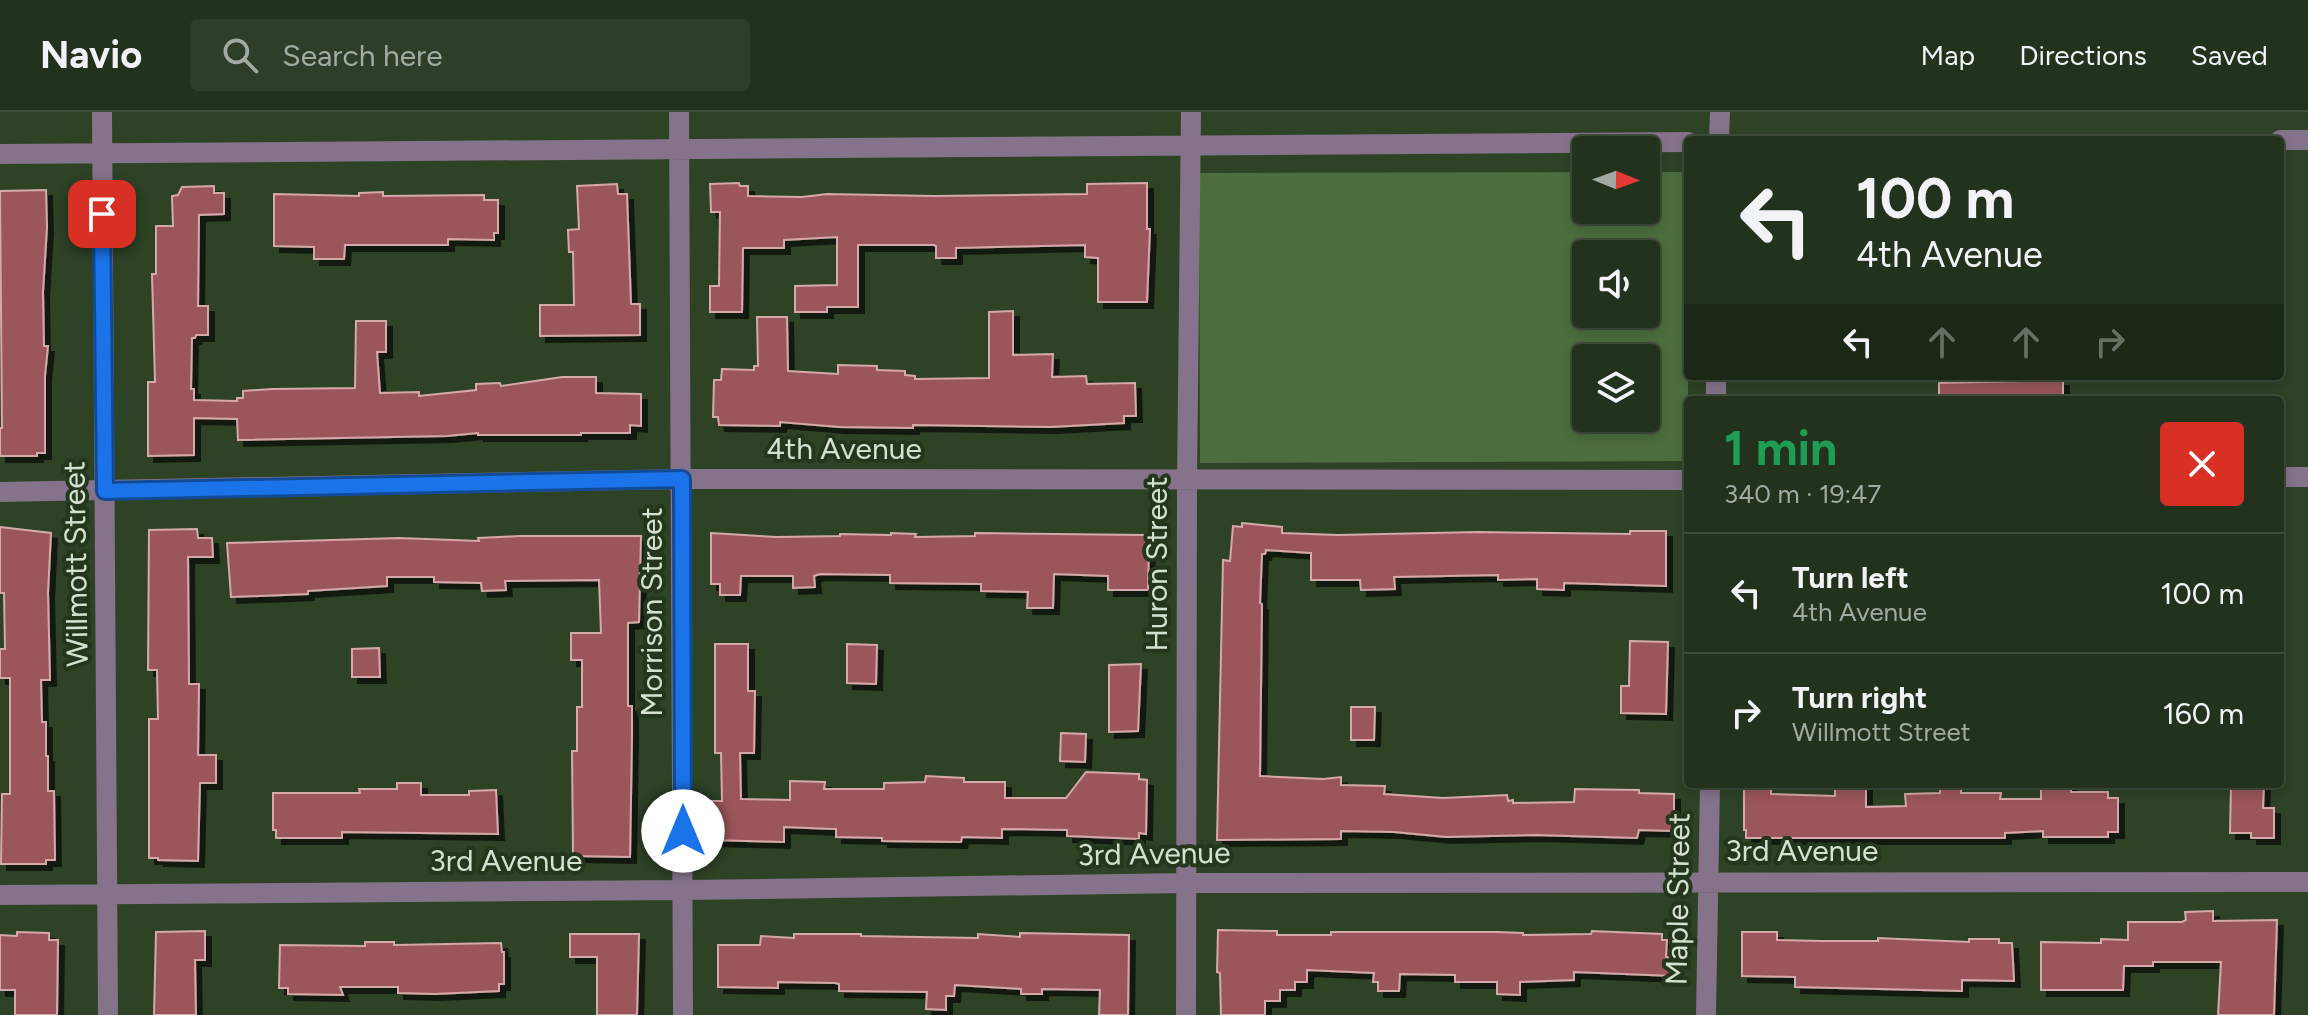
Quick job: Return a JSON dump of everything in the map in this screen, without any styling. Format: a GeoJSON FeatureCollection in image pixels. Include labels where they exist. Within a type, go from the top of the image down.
{"type":"FeatureCollection","features":[{"type":"Feature","properties":{"kind":"street","name":"Willmott Street"},"geometry":{"type":"LineString","coordinates":[[102,112],[108,1015]]}},
{"type":"Feature","properties":{"kind":"street","name":"Morrison Street"},"geometry":{"type":"LineString","coordinates":[[679,112],[683,1015]]}},
{"type":"Feature","properties":{"kind":"street","name":"Huron Street"},"geometry":{"type":"LineString","coordinates":[[1186,1015],[1191,112]]}},
{"type":"Feature","properties":{"kind":"street"},"geometry":{"type":"LineString","coordinates":[[1719,136],[1720,112]]}},
{"type":"Feature","properties":{"kind":"street"},"geometry":{"type":"LineString","coordinates":[[2284,140],[2308,140]]}},
{"type":"Feature","properties":{"kind":"street"},"geometry":{"type":"LineString","coordinates":[[0,154],[1684,142]]}},
{"type":"Feature","properties":{"kind":"street"},"geometry":{"type":"LineString","coordinates":[[2284,477],[2308,477]]}},
{"type":"Feature","properties":{"kind":"street","name":"4th Avenue"},"geometry":{"type":"LineString","coordinates":[[0,492],[682,479],[1684,480]]}},
{"type":"Feature","properties":{"kind":"street","name":"Maple Street"},"geometry":{"type":"LineString","coordinates":[[1706,1015],[1710,788]]}},
{"type":"Feature","properties":{"kind":"street","name":"3rd Avenue"},"geometry":{"type":"LineString","coordinates":[[0,895],[1188,883],[2308,882]]}},
{"type":"Feature","properties":{"kind":"green space"},"geometry":{"type":"Polygon","coordinates":[[[1572,172],[1572,224],[1660,224],[1660,172],[1684,172],[1684,380],[1688,380],[1688,396],[1684,396],[1684,461],[1200,463],[1199,173],[1572,172]]]}},
{"type":"Feature","properties":{"kind":"building"},"geometry":{"type":"Polygon","coordinates":[[[739,183],[740,186],[748,186],[748,196],[802,197],[827,194],[1087,194],[1087,184],[1147,183],[1147,229],[1150,229],[1147,302],[1098,302],[1098,258],[1085,257],[1085,245],[956,248],[956,258],[936,258],[934,245],[858,245],[858,307],[827,307],[827,312],[795,312],[795,286],[837,285],[837,237],[784,240],[784,248],[743,248],[742,312],[710,312],[710,286],[719,286],[720,212],[711,212],[710,184],[739,183]]]}},
{"type":"Feature","properties":{"kind":"building"},"geometry":{"type":"Polygon","coordinates":[[[617,184],[618,194],[627,194],[631,304],[640,304],[640,335],[540,336],[540,305],[574,305],[573,252],[569,252],[568,230],[579,229],[577,186],[617,184]]]}},
{"type":"Feature","properties":{"kind":"building"},"geometry":{"type":"Polygon","coordinates":[[[214,186],[214,193],[224,193],[224,214],[199,215],[198,306],[208,306],[208,335],[192,338],[191,389],[194,389],[194,400],[237,401],[237,398],[243,398],[243,391],[355,388],[356,321],[386,321],[386,352],[377,352],[380,393],[419,392],[419,396],[476,390],[476,384],[500,383],[501,386],[562,377],[596,377],[596,393],[641,394],[641,426],[630,425],[630,433],[581,435],[478,433],[238,440],[237,419],[194,418],[194,455],[148,456],[148,382],[155,382],[152,274],[156,274],[156,226],[173,226],[172,196],[178,195],[182,187],[214,186]]]}},
{"type":"Feature","properties":{"kind":"building"},"geometry":{"type":"Polygon","coordinates":[[[46,190],[43,292],[44,346],[48,346],[45,453],[37,453],[37,456],[0,456],[0,191],[46,190]]]}},
{"type":"Feature","properties":{"kind":"building"},"geometry":{"type":"Polygon","coordinates":[[[383,192],[383,196],[484,195],[484,200],[498,200],[498,233],[494,233],[494,240],[448,239],[448,245],[345,245],[344,259],[314,259],[314,247],[274,246],[274,194],[359,196],[359,193],[383,192]]]}},
{"type":"Feature","properties":{"kind":"building"},"geometry":{"type":"Polygon","coordinates":[[[1013,311],[1013,355],[1053,354],[1052,377],[1086,376],[1087,384],[1135,383],[1136,416],[1124,416],[1124,423],[1051,427],[913,425],[913,428],[780,422],[780,426],[719,425],[718,417],[713,417],[714,380],[721,380],[722,369],[754,370],[754,366],[758,366],[757,317],[787,317],[788,371],[838,374],[838,365],[877,366],[877,370],[905,371],[905,375],[915,376],[915,379],[989,378],[989,312],[1013,311]]]}},
{"type":"Feature","properties":{"kind":"building"},"geometry":{"type":"Polygon","coordinates":[[[2063,380],[2063,396],[1939,396],[1939,383],[2063,380]]]}},
{"type":"Feature","properties":{"kind":"building"},"geometry":{"type":"Polygon","coordinates":[[[1242,523],[1282,527],[1282,533],[1338,535],[1478,532],[1630,534],[1630,531],[1666,531],[1666,586],[1564,583],[1564,590],[1537,589],[1537,579],[1498,580],[1498,575],[1394,577],[1395,589],[1361,590],[1360,580],[1311,580],[1311,553],[1266,550],[1262,554],[1260,603],[1260,776],[1341,777],[1341,785],[1385,786],[1384,794],[1443,798],[1507,795],[1508,801],[1513,800],[1513,803],[1574,802],[1575,789],[1674,794],[1674,831],[1639,830],[1637,838],[1534,835],[1446,837],[1341,831],[1341,839],[1217,840],[1223,560],[1230,561],[1233,526],[1242,527],[1242,523]]]}},
{"type":"Feature","properties":{"kind":"building"},"geometry":{"type":"Polygon","coordinates":[[[0,527],[51,533],[48,593],[50,680],[41,680],[48,791],[54,791],[55,860],[46,860],[46,864],[1,864],[2,794],[10,794],[10,678],[0,678],[0,649],[5,649],[4,593],[0,593],[0,527]]]}},
{"type":"Feature","properties":{"kind":"building"},"geometry":{"type":"Polygon","coordinates":[[[197,529],[198,538],[212,538],[213,557],[188,557],[189,684],[199,684],[198,755],[216,755],[216,783],[200,783],[198,861],[158,860],[149,858],[149,719],[158,719],[157,670],[148,670],[149,530],[197,529]]]}},
{"type":"Feature","properties":{"kind":"building"},"geometry":{"type":"Polygon","coordinates":[[[711,533],[776,537],[891,533],[916,534],[915,537],[975,536],[975,533],[1145,535],[1145,541],[1149,541],[1148,590],[1108,590],[1108,576],[1054,574],[1053,608],[1027,608],[1028,592],[981,591],[981,584],[890,583],[890,575],[820,574],[814,576],[815,587],[793,588],[793,576],[741,576],[740,595],[720,595],[720,584],[711,584],[711,533]]]}},
{"type":"Feature","properties":{"kind":"building"},"geometry":{"type":"Polygon","coordinates":[[[641,536],[639,622],[628,623],[628,706],[632,706],[630,857],[573,856],[572,751],[577,751],[577,707],[582,707],[582,660],[571,660],[571,633],[601,633],[599,580],[505,581],[506,590],[482,591],[481,583],[434,582],[434,577],[387,577],[387,586],[308,591],[308,594],[231,597],[227,543],[399,538],[479,541],[478,538],[641,536]]]}},
{"type":"Feature","properties":{"kind":"building"},"geometry":{"type":"Polygon","coordinates":[[[1630,641],[1668,642],[1666,714],[1621,713],[1621,686],[1629,686],[1630,641]]]}},
{"type":"Feature","properties":{"kind":"building"},"geometry":{"type":"Polygon","coordinates":[[[715,644],[748,644],[748,691],[755,691],[754,753],[740,753],[741,799],[790,800],[790,781],[825,782],[824,789],[884,789],[884,783],[925,782],[926,776],[964,778],[964,782],[1005,782],[1005,798],[1066,798],[1086,772],[1139,774],[1139,779],[1147,780],[1146,834],[1139,833],[1139,839],[1067,836],[1067,830],[1002,829],[1002,838],[962,837],[961,842],[882,841],[882,838],[836,837],[836,829],[784,827],[784,842],[711,840],[710,801],[722,801],[721,753],[715,753],[715,644]]]}},
{"type":"Feature","properties":{"kind":"building"},"geometry":{"type":"Polygon","coordinates":[[[847,644],[877,645],[876,684],[847,683],[847,644]]]}},
{"type":"Feature","properties":{"kind":"building"},"geometry":{"type":"Polygon","coordinates":[[[379,648],[380,677],[352,677],[352,649],[379,648]]]}},
{"type":"Feature","properties":{"kind":"building"},"geometry":{"type":"Polygon","coordinates":[[[1141,664],[1138,731],[1109,732],[1109,665],[1141,664]]]}},
{"type":"Feature","properties":{"kind":"building"},"geometry":{"type":"Polygon","coordinates":[[[1351,707],[1375,707],[1374,740],[1351,740],[1351,707]]]}},
{"type":"Feature","properties":{"kind":"building"},"geometry":{"type":"Polygon","coordinates":[[[1061,733],[1086,734],[1085,762],[1060,761],[1061,733]]]}},
{"type":"Feature","properties":{"kind":"building"},"geometry":{"type":"Polygon","coordinates":[[[397,783],[421,783],[421,795],[469,795],[469,791],[496,790],[498,834],[342,832],[342,838],[276,838],[276,830],[273,830],[273,793],[360,793],[359,789],[397,789],[397,783]]]}},
{"type":"Feature","properties":{"kind":"building"},"geometry":{"type":"Polygon","coordinates":[[[1744,788],[1771,788],[1771,794],[1835,796],[1835,788],[1866,788],[1866,807],[1906,806],[1905,794],[1940,793],[1940,788],[1961,788],[1961,793],[2001,793],[2000,799],[2041,799],[2041,788],[2108,792],[2108,798],[2118,798],[2118,832],[2108,832],[2108,837],[2043,837],[2043,831],[2005,833],[2005,838],[1746,838],[1744,788]]]}},
{"type":"Feature","properties":{"kind":"building"},"geometry":{"type":"Polygon","coordinates":[[[2231,788],[2264,788],[2263,808],[2274,808],[2274,838],[2251,838],[2251,833],[2230,833],[2231,788]]]}},
{"type":"Feature","properties":{"kind":"building"},"geometry":{"type":"Polygon","coordinates":[[[2213,911],[2213,921],[2277,920],[2274,1015],[2218,1015],[2221,962],[2153,962],[2153,966],[2124,966],[2123,990],[2041,990],[2041,942],[2128,940],[2128,922],[2182,922],[2186,920],[2185,912],[2213,911]]]}},
{"type":"Feature","properties":{"kind":"building"},"geometry":{"type":"Polygon","coordinates":[[[1218,930],[1277,931],[1277,935],[1498,932],[1523,935],[1591,934],[1592,931],[1662,934],[1662,940],[1667,940],[1666,957],[1673,957],[1673,976],[1574,972],[1574,980],[1520,982],[1520,995],[1497,994],[1497,982],[1455,982],[1455,975],[1400,974],[1399,991],[1378,991],[1378,982],[1373,982],[1374,973],[1307,970],[1307,982],[1295,982],[1295,990],[1280,990],[1280,1001],[1265,1001],[1265,1015],[1221,1015],[1220,973],[1217,972],[1218,930]]]}},
{"type":"Feature","properties":{"kind":"building"},"geometry":{"type":"Polygon","coordinates":[[[205,931],[205,960],[195,960],[196,1015],[154,1015],[156,932],[205,931]]]}},
{"type":"Feature","properties":{"kind":"building"},"geometry":{"type":"Polygon","coordinates":[[[17,932],[49,933],[49,940],[58,940],[57,1015],[15,1015],[15,990],[0,990],[0,935],[17,936],[17,932]]]}},
{"type":"Feature","properties":{"kind":"building"},"geometry":{"type":"Polygon","coordinates":[[[1742,932],[1777,932],[1777,940],[1878,941],[1878,938],[1969,942],[1969,939],[1999,939],[1999,943],[2012,943],[2014,981],[1962,980],[1962,991],[1795,987],[1795,977],[1742,976],[1742,932]]]}},
{"type":"Feature","properties":{"kind":"building"},"geometry":{"type":"Polygon","coordinates":[[[1020,933],[1129,935],[1128,1015],[1099,1015],[1100,990],[1042,989],[1042,994],[1021,994],[1021,989],[955,985],[954,996],[946,996],[946,1010],[926,1009],[927,992],[839,991],[839,984],[835,983],[778,982],[778,988],[718,987],[718,945],[760,945],[761,936],[794,938],[794,934],[861,934],[978,938],[978,934],[1020,937],[1020,933]]]}},
{"type":"Feature","properties":{"kind":"building"},"geometry":{"type":"Polygon","coordinates":[[[570,934],[639,934],[637,1015],[597,1015],[597,957],[570,957],[570,934]]]}},
{"type":"Feature","properties":{"kind":"building"},"geometry":{"type":"Polygon","coordinates":[[[365,942],[394,942],[394,945],[501,943],[504,984],[499,984],[499,991],[435,994],[398,993],[398,987],[340,987],[343,995],[288,994],[288,988],[279,988],[280,945],[365,946],[365,942]]]}},
{"type":"Feature","properties":{"kind":"route"},"geometry":{"type":"LineString","coordinates":[[102,214],[105,491],[682,479],[683,831]]}}]}
